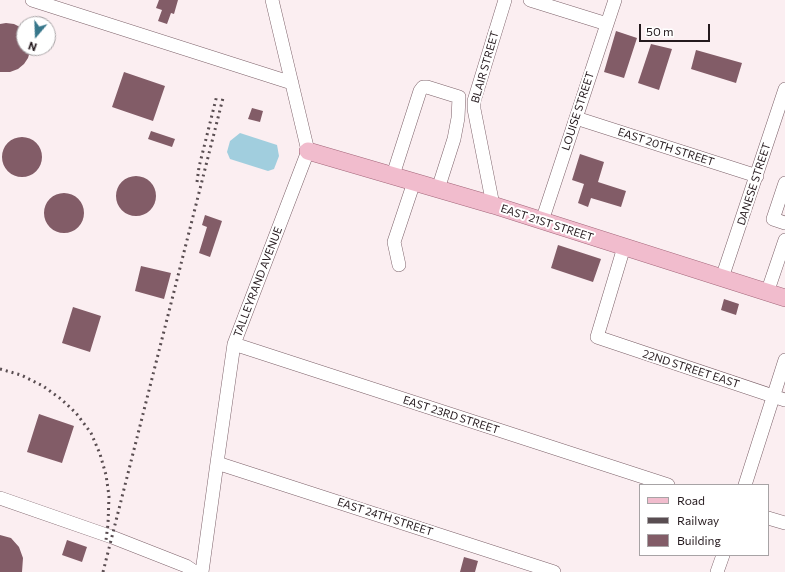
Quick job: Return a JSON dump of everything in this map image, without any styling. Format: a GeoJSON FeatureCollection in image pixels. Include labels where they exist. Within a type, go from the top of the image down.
{"type":"FeatureCollection","features":[{"type":"Feature","properties":{"kind":"main road","name":"EAST 21ST STREET"},"geometry":{"type":"LineString","coordinates":[[308,151],[493,205],[785,298]]}},
{"type":"Feature","properties":{"kind":"street"},"geometry":{"type":"LineString","coordinates":[[32,0],[292,83]]}},
{"type":"Feature","properties":{"kind":"street"},"geometry":{"type":"LineString","coordinates":[[272,0],[308,151]]}},
{"type":"Feature","properties":{"kind":"street","name":"BLAIR STREET"},"geometry":{"type":"LineString","coordinates":[[493,205],[474,109],[474,101],[505,0]]}},
{"type":"Feature","properties":{"kind":"street"},"geometry":{"type":"LineString","coordinates":[[530,0],[607,24]]}},
{"type":"Feature","properties":{"kind":"street","name":"LOUISE STREET"},"geometry":{"type":"LineString","coordinates":[[542,221],[615,0]]}},
{"type":"Feature","properties":{"kind":"street"},"geometry":{"type":"LineString","coordinates":[[393,175],[420,91],[423,87],[427,86],[459,97],[458,118],[454,139],[438,189]]}},
{"type":"Feature","properties":{"kind":"street","name":"DANESE STREET"},"geometry":{"type":"LineString","coordinates":[[722,278],[785,89]]}},
{"type":"Feature","properties":{"kind":"street","name":"EAST 20TH STREET"},"geometry":{"type":"LineString","coordinates":[[576,118],[757,176]]}},
{"type":"Feature","properties":{"kind":"street","name":"TALLEYRAND AVENUE"},"geometry":{"type":"LineString","coordinates":[[202,572],[234,344],[308,151]]}},
{"type":"Feature","properties":{"kind":"street"},"geometry":{"type":"LineString","coordinates":[[399,265],[394,242],[414,182]]}},
{"type":"Feature","properties":{"kind":"street"},"geometry":{"type":"LineString","coordinates":[[785,183],[773,219],[785,223]]}},
{"type":"Feature","properties":{"kind":"street"},"geometry":{"type":"LineString","coordinates":[[767,293],[785,240]]}},
{"type":"Feature","properties":{"kind":"street","name":"22ND STREET EAST"},"geometry":{"type":"LineString","coordinates":[[624,247],[596,338],[779,398]]}},
{"type":"Feature","properties":{"kind":"street","name":"EAST 23RD STREET"},"geometry":{"type":"LineString","coordinates":[[234,344],[665,484]]}},
{"type":"Feature","properties":{"kind":"street"},"geometry":{"type":"LineString","coordinates":[[745,484],[779,398],[785,360]]}},
{"type":"Feature","properties":{"kind":"street","name":"EAST 24TH STREET"},"geometry":{"type":"LineString","coordinates":[[217,463],[554,572]]}},
{"type":"Feature","properties":{"kind":"street"},"geometry":{"type":"LineString","coordinates":[[0,498],[107,535],[186,566],[196,572]]}},
{"type":"Feature","properties":{"kind":"street"},"geometry":{"type":"LineString","coordinates":[[769,518],[785,524]]}},
{"type":"Feature","properties":{"kind":"street"},"geometry":{"type":"LineString","coordinates":[[718,572],[723,556]]}},
{"type":"Feature","properties":{"kind":"water"},"geometry":{"type":"Polygon","coordinates":[[[240,133],[277,145],[279,156],[274,169],[268,171],[230,159],[227,152],[230,141],[240,133]]]}},
{"type":"Feature","properties":{"kind":"building"},"geometry":{"type":"Polygon","coordinates":[[[159,0],[178,0],[174,14],[171,13],[167,24],[158,21],[162,10],[156,8],[159,0]]]}},
{"type":"Feature","properties":{"kind":"building"},"geometry":{"type":"Polygon","coordinates":[[[6,23],[16,25],[16,56],[29,56],[24,64],[18,69],[10,72],[0,72],[0,24],[6,23]]]}},
{"type":"Feature","properties":{"kind":"building"},"geometry":{"type":"Polygon","coordinates":[[[616,31],[637,38],[624,78],[604,72],[616,31]]]}},
{"type":"Feature","properties":{"kind":"building"},"geometry":{"type":"Polygon","coordinates":[[[651,44],[672,49],[659,90],[638,83],[651,44]]]}},
{"type":"Feature","properties":{"kind":"building"},"geometry":{"type":"Polygon","coordinates":[[[696,50],[742,63],[736,83],[691,69],[696,50]]]}},
{"type":"Feature","properties":{"kind":"building"},"geometry":{"type":"Polygon","coordinates":[[[124,72],[165,86],[153,121],[112,107],[124,72]]]}},
{"type":"Feature","properties":{"kind":"building"},"geometry":{"type":"Polygon","coordinates":[[[252,108],[263,111],[260,122],[248,119],[252,108]]]}},
{"type":"Feature","properties":{"kind":"building"},"geometry":{"type":"Polygon","coordinates":[[[151,131],[175,139],[172,147],[148,139],[151,131]]]}},
{"type":"Feature","properties":{"kind":"building"},"geometry":{"type":"Polygon","coordinates":[[[22,137],[30,139],[36,143],[40,149],[42,157],[40,165],[36,171],[30,175],[22,177],[14,175],[8,171],[4,165],[2,157],[4,149],[8,143],[14,139],[22,137]]]}},
{"type":"Feature","properties":{"kind":"building"},"geometry":{"type":"Polygon","coordinates":[[[580,154],[604,162],[598,182],[626,191],[621,207],[591,198],[588,207],[578,203],[584,184],[572,180],[580,154]]]}},
{"type":"Feature","properties":{"kind":"building"},"geometry":{"type":"Polygon","coordinates":[[[136,176],[144,178],[150,182],[154,188],[156,196],[154,204],[150,210],[144,214],[136,216],[128,214],[122,210],[118,204],[116,196],[118,188],[122,182],[128,178],[136,176]]]}},
{"type":"Feature","properties":{"kind":"building"},"geometry":{"type":"Polygon","coordinates":[[[64,193],[72,195],[78,199],[82,205],[84,213],[82,221],[78,227],[72,231],[64,233],[56,231],[50,227],[46,221],[44,213],[46,205],[50,199],[56,195],[64,193]]]}},
{"type":"Feature","properties":{"kind":"building"},"geometry":{"type":"Polygon","coordinates":[[[205,215],[222,221],[210,257],[199,253],[207,227],[202,225],[205,215]]]}},
{"type":"Feature","properties":{"kind":"building"},"geometry":{"type":"Polygon","coordinates":[[[558,245],[601,259],[593,282],[551,268],[558,245]]]}},
{"type":"Feature","properties":{"kind":"building"},"geometry":{"type":"Polygon","coordinates":[[[141,266],[171,273],[164,299],[135,291],[141,266]]]}},
{"type":"Feature","properties":{"kind":"building"},"geometry":{"type":"Polygon","coordinates":[[[724,299],[739,304],[736,315],[721,310],[724,299]]]}},
{"type":"Feature","properties":{"kind":"building"},"geometry":{"type":"Polygon","coordinates":[[[73,307],[101,316],[90,352],[62,343],[73,307]]]}},
{"type":"Feature","properties":{"kind":"building"},"geometry":{"type":"Polygon","coordinates":[[[39,414],[74,426],[62,463],[27,452],[39,414]]]}},
{"type":"Feature","properties":{"kind":"building"},"geometry":{"type":"Polygon","coordinates":[[[0,535],[11,538],[19,547],[23,558],[22,572],[0,572],[0,535]]]}},
{"type":"Feature","properties":{"kind":"building"},"geometry":{"type":"Polygon","coordinates":[[[67,540],[87,547],[82,562],[62,555],[67,540]]]}},
{"type":"Feature","properties":{"kind":"building"},"geometry":{"type":"Polygon","coordinates":[[[464,557],[478,561],[475,572],[460,572],[464,557]]]}},
{"type":"Feature","properties":{"kind":"railway"},"geometry":{"type":"LineString","coordinates":[[197,182],[199,167],[217,95]]}},
{"type":"Feature","properties":{"kind":"railway"},"geometry":{"type":"LineString","coordinates":[[103,572],[223,98]]}},
{"type":"Feature","properties":{"kind":"railway"},"geometry":{"type":"LineString","coordinates":[[0,369],[21,375],[43,386],[61,399],[76,413],[91,433],[100,454],[106,475],[109,496],[106,540]]}}]}
